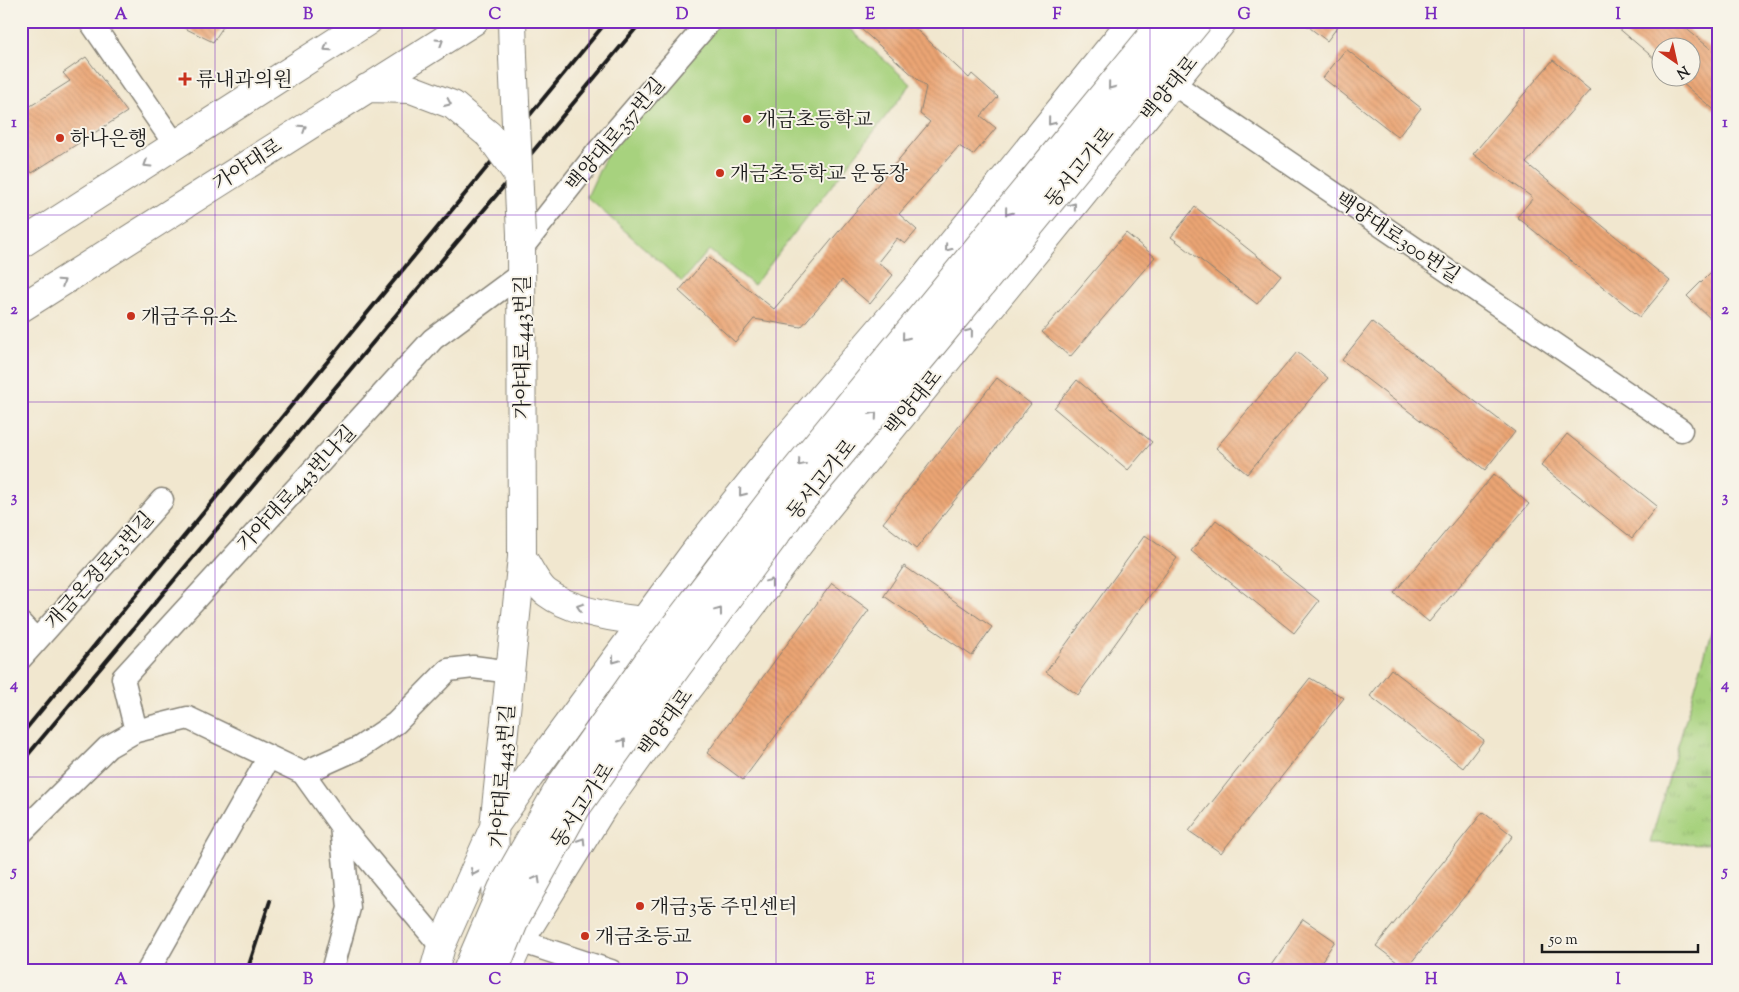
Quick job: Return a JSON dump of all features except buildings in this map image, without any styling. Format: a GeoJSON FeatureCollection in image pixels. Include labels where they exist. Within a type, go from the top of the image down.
{"type":"FeatureCollection","features":[{"type":"Feature","properties":{"kind":"main road"},"geometry":{"type":"LineString","coordinates":[[21,244],[368,21]]}},
{"type":"Feature","properties":{"kind":"main road","name":"가야대로"},"geometry":{"type":"LineString","coordinates":[[21,308],[474,21]]}},
{"type":"Feature","properties":{"kind":"main road","name":"가야대로443번길"},"geometry":{"type":"LineString","coordinates":[[500,971],[494,827],[522,557],[521,252],[512,21]]}},
{"type":"Feature","properties":{"kind":"main road"},"geometry":{"type":"LineString","coordinates":[[438,958],[494,827],[697,549],[774,454],[920,282],[1132,21]]}},
{"type":"Feature","properties":{"kind":"main road","name":"동서고가로"},"geometry":{"type":"LineString","coordinates":[[467,971],[502,889],[562,783],[649,660],[776,494],[1164,21]]}},
{"type":"Feature","properties":{"kind":"main road","name":"동서고가로"},"geometry":{"type":"LineString","coordinates":[[494,971],[516,916],[576,808],[677,667],[797,506],[933,344],[1198,21]]}},
{"type":"Feature","properties":{"kind":"main road","name":"백양대로"},"geometry":{"type":"LineString","coordinates":[[506,971],[520,942],[603,807],[686,692],[821,515],[1222,21]]}},
{"type":"Feature","properties":{"kind":"main road"},"geometry":{"type":"LineString","coordinates":[[367,88],[411,89],[453,105],[489,135],[518,176]]}},
{"type":"Feature","properties":{"kind":"main road"},"geometry":{"type":"LineString","coordinates":[[522,557],[546,592],[572,605],[611,617],[644,621]]}},
{"type":"Feature","properties":{"kind":"main road"},"geometry":{"type":"LineString","coordinates":[[503,746],[530,777],[603,807]]}},
{"type":"Feature","properties":{"kind":"street"},"geometry":{"type":"LineString","coordinates":[[90,21],[176,146]]}},
{"type":"Feature","properties":{"kind":"street","name":"백양대로357번길"},"geometry":{"type":"LineString","coordinates":[[521,252],[596,154],[710,21]]}},
{"type":"Feature","properties":{"kind":"street","name":"백양대로300번길"},"geometry":{"type":"LineString","coordinates":[[1114,43],[1681,430]]}},
{"type":"Feature","properties":{"kind":"street","name":"가야대로443번나길"},"geometry":{"type":"LineString","coordinates":[[136,731],[122,678],[433,339],[521,252]]}},
{"type":"Feature","properties":{"kind":"street","name":"개금온정로13번길"},"geometry":{"type":"LineString","coordinates":[[21,658],[29,632],[162,500]]}},
{"type":"Feature","properties":{"kind":"street"},"geometry":{"type":"LineString","coordinates":[[303,773],[359,748],[396,723],[448,670],[473,667],[511,672]]}},
{"type":"Feature","properties":{"kind":"street"},"geometry":{"type":"LineString","coordinates":[[21,833],[108,746],[136,731],[188,718],[303,773],[438,958]]}},
{"type":"Feature","properties":{"kind":"street"},"geometry":{"type":"LineString","coordinates":[[148,971],[269,757]]}},
{"type":"Feature","properties":{"kind":"street"},"geometry":{"type":"LineString","coordinates":[[332,971],[349,908],[342,826]]}},
{"type":"Feature","properties":{"kind":"street"},"geometry":{"type":"LineString","coordinates":[[520,942],[611,971]]}},
{"type":"Feature","properties":{"kind":"green space","name":"개금초등학교 운동장"},"geometry":{"type":"Polygon","coordinates":[[[720,21],[841,21],[911,84],[754,285],[709,250],[682,282],[587,197],[609,149],[720,21]]]}},
{"type":"Feature","properties":{"kind":"green space"},"geometry":{"type":"Polygon","coordinates":[[[1718,608],[1718,844],[1650,843],[1718,608]]]}},
{"type":"Feature","properties":{"kind":"railway"},"geometry":{"type":"LineString","coordinates":[[21,735],[607,21]]}},
{"type":"Feature","properties":{"kind":"railway"},"geometry":{"type":"LineString","coordinates":[[21,763],[642,21]]}},
{"type":"Feature","properties":{"kind":"railway"},"geometry":{"type":"LineString","coordinates":[[247,971],[270,901]]}},
{"type":"Feature","properties":{"kind":"place","name":"류내과의원"},"geometry":{"type":"Point","coordinates":[185,79]}},
{"type":"Feature","properties":{"kind":"place","name":"개금초등학교"},"geometry":{"type":"Point","coordinates":[747,119]}},
{"type":"Feature","properties":{"kind":"place","name":"하나은행"},"geometry":{"type":"Point","coordinates":[60,138]}},
{"type":"Feature","properties":{"kind":"place","name":"개금초등학교 운동장"},"geometry":{"type":"Point","coordinates":[720,173]}},
{"type":"Feature","properties":{"kind":"place","name":"개금주유소"},"geometry":{"type":"Point","coordinates":[131,316]}},
{"type":"Feature","properties":{"kind":"place","name":"개금3동 주민센터"},"geometry":{"type":"Point","coordinates":[640,906]}},
{"type":"Feature","properties":{"kind":"place","name":"개금초등교"},"geometry":{"type":"Point","coordinates":[585,936]}}]}
